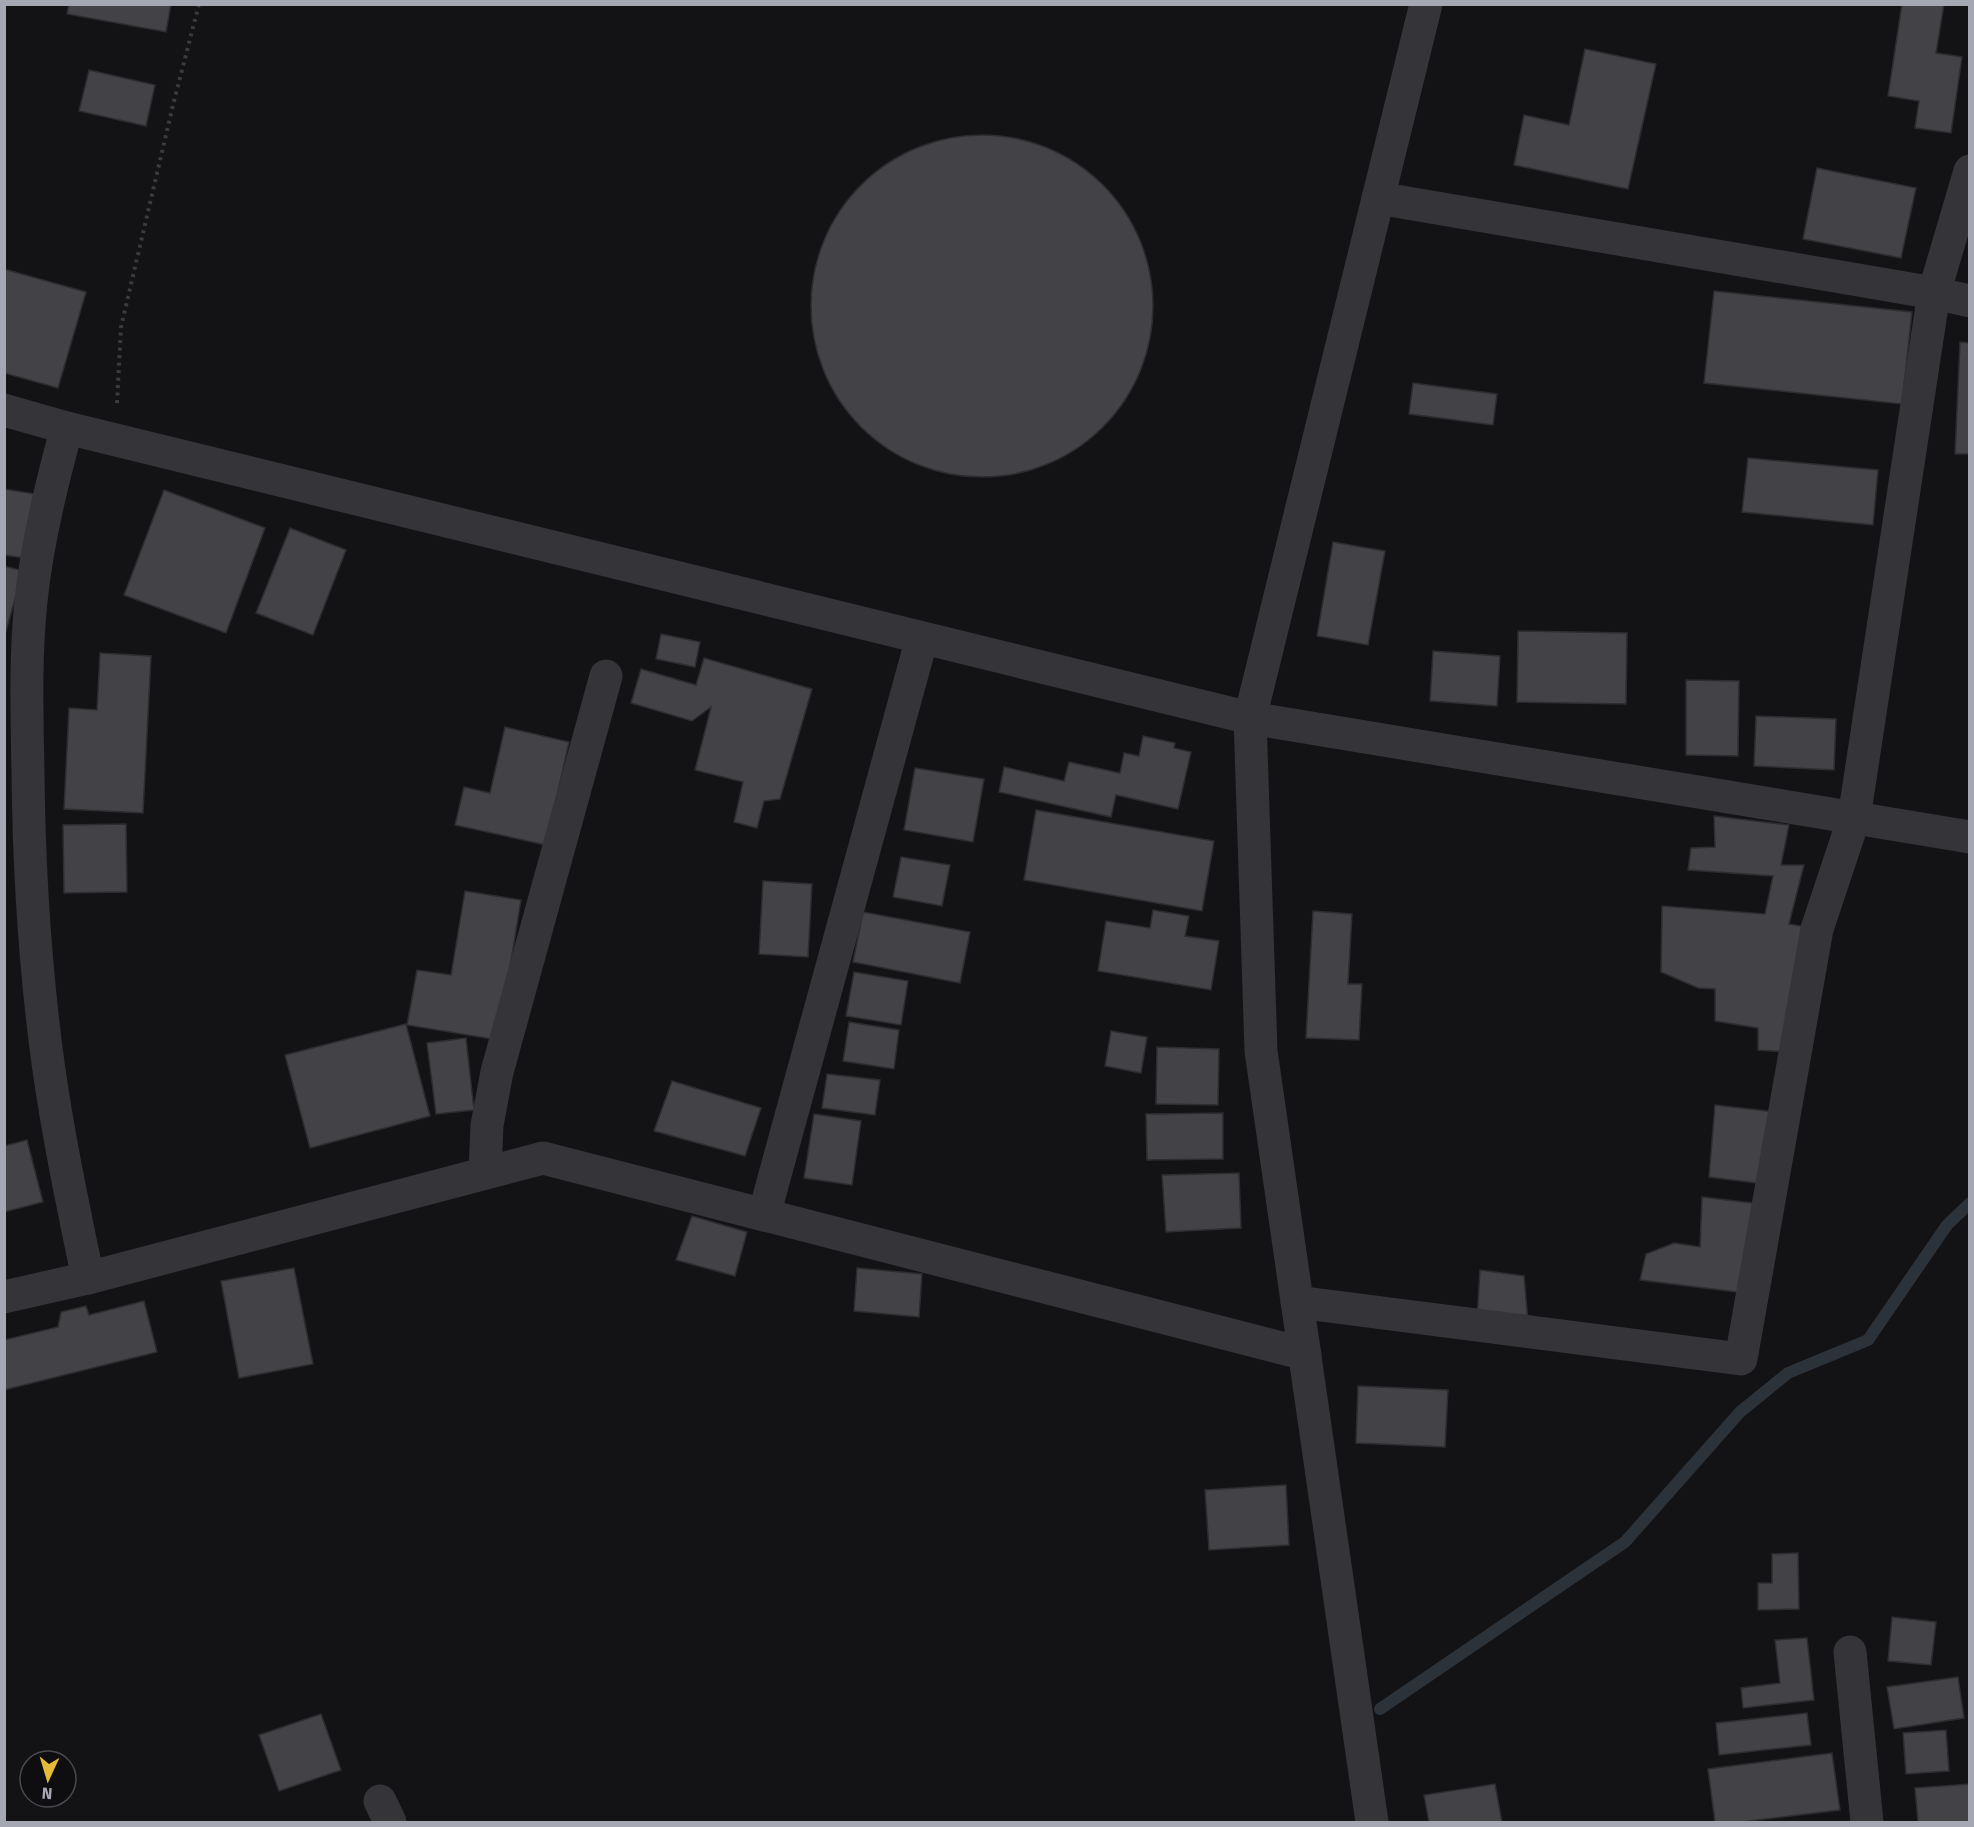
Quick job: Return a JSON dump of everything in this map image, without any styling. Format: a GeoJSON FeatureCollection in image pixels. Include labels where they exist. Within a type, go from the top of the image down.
{"type":"FeatureCollection","features":[{"type":"Feature","properties":{"kind":"street"},"geometry":{"type":"LineString","coordinates":[[1372,1822],[1261,1051],[1250,718],[1426,4]]}},
{"type":"Feature","properties":{"kind":"street"},"geometry":{"type":"LineString","coordinates":[[1297,1302],[1741,1359],[1817,928],[1854,818],[1934,293],[1970,171]]}},
{"type":"Feature","properties":{"kind":"street"},"geometry":{"type":"LineString","coordinates":[[1378,198],[1970,301]]}},
{"type":"Feature","properties":{"kind":"street"},"geometry":{"type":"LineString","coordinates":[[4,411],[1250,718],[1970,837]]}},
{"type":"Feature","properties":{"kind":"street"},"geometry":{"type":"LineString","coordinates":[[67,428],[51,484],[31,600],[27,659],[29,836],[36,953],[48,1062],[65,1170],[88,1278]]}},
{"type":"Feature","properties":{"kind":"street"},"geometry":{"type":"LineString","coordinates":[[764,1215],[922,638]]}},
{"type":"Feature","properties":{"kind":"street"},"geometry":{"type":"LineString","coordinates":[[485,1173],[486,1125],[497,1072],[606,676]]}},
{"type":"Feature","properties":{"kind":"street"},"geometry":{"type":"LineString","coordinates":[[4,1297],[88,1278],[543,1158],[1305,1354]]}},
{"type":"Feature","properties":{"kind":"street"},"geometry":{"type":"LineString","coordinates":[[1850,1652],[1867,1822]]}},
{"type":"Feature","properties":{"kind":"path"},"geometry":{"type":"LineString","coordinates":[[114,439],[121,327],[199,4]]}},
{"type":"Feature","properties":{"kind":"building"},"geometry":{"type":"Polygon","coordinates":[[[69,4],[171,4],[166,32],[67,14],[69,4]]]}},
{"type":"Feature","properties":{"kind":"building"},"geometry":{"type":"Polygon","coordinates":[[[1902,4],[1944,4],[1936,53],[1962,57],[1951,133],[1915,128],[1919,101],[1888,96],[1902,4]]]}},
{"type":"Feature","properties":{"kind":"building"},"geometry":{"type":"Polygon","coordinates":[[[1585,49],[1656,64],[1628,189],[1514,165],[1524,115],[1569,125],[1585,49]]]}},
{"type":"Feature","properties":{"kind":"building"},"geometry":{"type":"Polygon","coordinates":[[[89,70],[155,85],[146,126],[79,111],[89,70]]]}},
{"type":"Feature","properties":{"kind":"building"},"geometry":{"type":"Polygon","coordinates":[[[982,135],[1015,139],[1047,148],[1077,164],[1103,185],[1124,211],[1140,241],[1149,273],[1153,306],[1149,339],[1140,371],[1124,401],[1103,427],[1077,448],[1047,464],[1015,473],[982,477],[949,473],[917,464],[887,448],[861,427],[840,401],[824,371],[815,339],[811,306],[815,273],[824,241],[840,211],[861,185],[887,164],[917,148],[949,139],[982,135]]]}},
{"type":"Feature","properties":{"kind":"building"},"geometry":{"type":"Polygon","coordinates":[[[1817,168],[1916,188],[1901,258],[1803,239],[1817,168]]]}},
{"type":"Feature","properties":{"kind":"building"},"geometry":{"type":"Polygon","coordinates":[[[4,269],[86,292],[58,388],[4,373],[4,269]]]}},
{"type":"Feature","properties":{"kind":"building"},"geometry":{"type":"Polygon","coordinates":[[[1714,291],[1912,312],[1902,404],[1704,383],[1714,291]]]}},
{"type":"Feature","properties":{"kind":"building"},"geometry":{"type":"Polygon","coordinates":[[[1960,342],[1970,343],[1970,454],[1955,454],[1960,342]]]}},
{"type":"Feature","properties":{"kind":"building"},"geometry":{"type":"Polygon","coordinates":[[[1413,383],[1497,394],[1493,425],[1409,414],[1413,383]]]}},
{"type":"Feature","properties":{"kind":"building"},"geometry":{"type":"Polygon","coordinates":[[[1748,458],[1878,470],[1873,525],[1742,512],[1748,458]]]}},
{"type":"Feature","properties":{"kind":"building"},"geometry":{"type":"Polygon","coordinates":[[[4,489],[35,494],[24,558],[4,555],[4,489]]]}},
{"type":"Feature","properties":{"kind":"building"},"geometry":{"type":"Polygon","coordinates":[[[164,490],[265,528],[226,633],[124,595],[164,490]]]}},
{"type":"Feature","properties":{"kind":"building"},"geometry":{"type":"Polygon","coordinates":[[[290,528],[346,550],[313,635],[256,613],[290,528]]]}},
{"type":"Feature","properties":{"kind":"building"},"geometry":{"type":"Polygon","coordinates":[[[1333,542],[1385,551],[1368,645],[1317,636],[1333,542]]]}},
{"type":"Feature","properties":{"kind":"building"},"geometry":{"type":"Polygon","coordinates":[[[4,566],[23,571],[4,638],[4,566]]]}},
{"type":"Feature","properties":{"kind":"building"},"geometry":{"type":"Polygon","coordinates":[[[1518,631],[1627,633],[1626,704],[1517,702],[1518,631]]]}},
{"type":"Feature","properties":{"kind":"building"},"geometry":{"type":"Polygon","coordinates":[[[661,634],[700,642],[695,667],[656,659],[661,634]]]}},
{"type":"Feature","properties":{"kind":"building"},"geometry":{"type":"Polygon","coordinates":[[[1433,651],[1500,656],[1497,706],[1430,701],[1433,651]]]}},
{"type":"Feature","properties":{"kind":"building"},"geometry":{"type":"Polygon","coordinates":[[[100,653],[151,656],[143,813],[64,809],[69,708],[97,710],[100,653]]]}},
{"type":"Feature","properties":{"kind":"building"},"geometry":{"type":"Polygon","coordinates":[[[704,658],[812,689],[780,799],[764,801],[757,828],[734,822],[743,782],[695,770],[711,707],[692,721],[631,703],[641,669],[696,685],[704,658]]]}},
{"type":"Feature","properties":{"kind":"building"},"geometry":{"type":"Polygon","coordinates":[[[1686,680],[1739,681],[1738,756],[1686,755],[1686,680]]]}},
{"type":"Feature","properties":{"kind":"building"},"geometry":{"type":"Polygon","coordinates":[[[1756,716],[1836,719],[1834,770],[1754,766],[1756,716]]]}},
{"type":"Feature","properties":{"kind":"building"},"geometry":{"type":"Polygon","coordinates":[[[505,727],[569,742],[546,845],[455,825],[464,787],[490,793],[505,727]]]}},
{"type":"Feature","properties":{"kind":"building"},"geometry":{"type":"Polygon","coordinates":[[[1143,736],[1175,743],[1174,748],[1191,752],[1178,809],[1116,795],[1111,817],[999,792],[1004,767],[1064,781],[1069,762],[1120,773],[1124,753],[1139,756],[1143,736]]]}},
{"type":"Feature","properties":{"kind":"building"},"geometry":{"type":"Polygon","coordinates":[[[915,768],[984,779],[973,842],[904,830],[915,768]]]}},
{"type":"Feature","properties":{"kind":"building"},"geometry":{"type":"Polygon","coordinates":[[[1036,810],[1214,841],[1202,911],[1024,880],[1036,810]]]}},
{"type":"Feature","properties":{"kind":"building"},"geometry":{"type":"Polygon","coordinates":[[[1714,816],[1789,825],[1781,865],[1804,865],[1789,924],[1817,929],[1788,1052],[1758,1050],[1758,1028],[1715,1021],[1715,989],[1698,988],[1661,972],[1662,906],[1765,914],[1773,876],[1688,870],[1691,848],[1715,847],[1714,816]]]}},
{"type":"Feature","properties":{"kind":"building"},"geometry":{"type":"Polygon","coordinates":[[[126,824],[127,892],[64,893],[63,825],[126,824]]]}},
{"type":"Feature","properties":{"kind":"building"},"geometry":{"type":"Polygon","coordinates":[[[901,857],[950,865],[942,906],[893,897],[901,857]]]}},
{"type":"Feature","properties":{"kind":"building"},"geometry":{"type":"Polygon","coordinates":[[[763,881],[812,884],[808,957],[759,954],[763,881]]]}},
{"type":"Feature","properties":{"kind":"building"},"geometry":{"type":"Polygon","coordinates":[[[465,891],[521,900],[498,1040],[407,1025],[417,970],[451,975],[465,891]]]}},
{"type":"Feature","properties":{"kind":"building"},"geometry":{"type":"Polygon","coordinates":[[[1153,910],[1189,916],[1185,936],[1219,941],[1211,990],[1098,971],[1106,921],[1150,928],[1153,910]]]}},
{"type":"Feature","properties":{"kind":"building"},"geometry":{"type":"Polygon","coordinates":[[[1313,911],[1352,914],[1348,984],[1362,984],[1359,1040],[1306,1038],[1313,911]]]}},
{"type":"Feature","properties":{"kind":"building"},"geometry":{"type":"Polygon","coordinates":[[[863,912],[970,932],[960,983],[853,962],[863,912]]]}},
{"type":"Feature","properties":{"kind":"building"},"geometry":{"type":"Polygon","coordinates":[[[854,972],[908,981],[901,1025],[846,1016],[854,972]]]}},
{"type":"Feature","properties":{"kind":"building"},"geometry":{"type":"Polygon","coordinates":[[[849,1022],[899,1030],[894,1069],[843,1061],[849,1022]]]}},
{"type":"Feature","properties":{"kind":"building"},"geometry":{"type":"Polygon","coordinates":[[[406,1024],[430,1116],[310,1148],[285,1055],[406,1024]]]}},
{"type":"Feature","properties":{"kind":"building"},"geometry":{"type":"Polygon","coordinates":[[[1111,1031],[1147,1037],[1141,1073],[1105,1066],[1111,1031]]]}},
{"type":"Feature","properties":{"kind":"building"},"geometry":{"type":"Polygon","coordinates":[[[466,1038],[474,1110],[436,1114],[427,1043],[466,1038]]]}},
{"type":"Feature","properties":{"kind":"building"},"geometry":{"type":"Polygon","coordinates":[[[1157,1047],[1219,1049],[1218,1105],[1156,1104],[1157,1047]]]}},
{"type":"Feature","properties":{"kind":"building"},"geometry":{"type":"Polygon","coordinates":[[[827,1074],[880,1080],[875,1115],[822,1108],[827,1074]]]}},
{"type":"Feature","properties":{"kind":"building"},"geometry":{"type":"Polygon","coordinates":[[[672,1081],[761,1108],[745,1156],[654,1131],[672,1081]]]}},
{"type":"Feature","properties":{"kind":"building"},"geometry":{"type":"Polygon","coordinates":[[[1715,1105],[1785,1113],[1772,1185],[1709,1177],[1715,1105]]]}},
{"type":"Feature","properties":{"kind":"building"},"geometry":{"type":"Polygon","coordinates":[[[1223,1113],[1223,1159],[1147,1160],[1146,1114],[1223,1113]]]}},
{"type":"Feature","properties":{"kind":"building"},"geometry":{"type":"Polygon","coordinates":[[[814,1114],[861,1121],[852,1185],[804,1178],[814,1114]]]}},
{"type":"Feature","properties":{"kind":"building"},"geometry":{"type":"Polygon","coordinates":[[[27,1140],[43,1202],[4,1212],[4,1146],[27,1140]]]}},
{"type":"Feature","properties":{"kind":"building"},"geometry":{"type":"Polygon","coordinates":[[[1239,1173],[1241,1228],[1166,1232],[1162,1175],[1239,1173]]]}},
{"type":"Feature","properties":{"kind":"building"},"geometry":{"type":"Polygon","coordinates":[[[1702,1197],[1769,1205],[1753,1294],[1640,1280],[1646,1254],[1674,1243],[1700,1247],[1702,1197]]]}},
{"type":"Feature","properties":{"kind":"building"},"geometry":{"type":"Polygon","coordinates":[[[692,1216],[747,1232],[735,1276],[676,1260],[692,1216]]]}},
{"type":"Feature","properties":{"kind":"building"},"geometry":{"type":"Polygon","coordinates":[[[294,1268],[313,1364],[239,1378],[221,1281],[294,1268]]]}},
{"type":"Feature","properties":{"kind":"building"},"geometry":{"type":"Polygon","coordinates":[[[857,1268],[922,1274],[919,1317],[854,1311],[857,1268]]]}},
{"type":"Feature","properties":{"kind":"building"},"geometry":{"type":"Polygon","coordinates":[[[1480,1270],[1524,1276],[1528,1322],[1477,1318],[1480,1270]]]}},
{"type":"Feature","properties":{"kind":"building"},"geometry":{"type":"Polygon","coordinates":[[[144,1301],[157,1352],[4,1390],[4,1340],[58,1327],[61,1312],[86,1306],[89,1315],[144,1301]]]}},
{"type":"Feature","properties":{"kind":"building"},"geometry":{"type":"Polygon","coordinates":[[[1358,1386],[1448,1390],[1445,1447],[1356,1443],[1358,1386]]]}},
{"type":"Feature","properties":{"kind":"building"},"geometry":{"type":"Polygon","coordinates":[[[1286,1485],[1289,1545],[1209,1550],[1205,1490],[1286,1485]]]}},
{"type":"Feature","properties":{"kind":"building"},"geometry":{"type":"Polygon","coordinates":[[[1798,1553],[1799,1609],[1758,1610],[1758,1583],[1772,1583],[1772,1554],[1798,1553]]]}},
{"type":"Feature","properties":{"kind":"building"},"geometry":{"type":"Polygon","coordinates":[[[1892,1617],[1936,1622],[1931,1665],[1888,1661],[1892,1617]]]}},
{"type":"Feature","properties":{"kind":"building"},"geometry":{"type":"Polygon","coordinates":[[[1807,1638],[1814,1700],[1743,1708],[1741,1688],[1780,1683],[1775,1640],[1807,1638]]]}},
{"type":"Feature","properties":{"kind":"building"},"geometry":{"type":"Polygon","coordinates":[[[1958,1677],[1964,1718],[1894,1729],[1887,1687],[1958,1677]]]}},
{"type":"Feature","properties":{"kind":"building"},"geometry":{"type":"Polygon","coordinates":[[[1807,1713],[1811,1745],[1719,1755],[1716,1723],[1807,1713]]]}},
{"type":"Feature","properties":{"kind":"building"},"geometry":{"type":"Polygon","coordinates":[[[321,1714],[341,1770],[279,1791],[259,1735],[321,1714]]]}},
{"type":"Feature","properties":{"kind":"building"},"geometry":{"type":"Polygon","coordinates":[[[1946,1730],[1949,1771],[1906,1774],[1903,1733],[1946,1730]]]}},
{"type":"Feature","properties":{"kind":"building"},"geometry":{"type":"Polygon","coordinates":[[[1832,1753],[1840,1810],[1741,1822],[1715,1822],[1708,1769],[1832,1753]]]}},
{"type":"Feature","properties":{"kind":"building"},"geometry":{"type":"Polygon","coordinates":[[[1495,1784],[1502,1822],[1429,1822],[1424,1795],[1495,1784]]]}},
{"type":"Feature","properties":{"kind":"building"},"geometry":{"type":"Polygon","coordinates":[[[1970,1784],[1970,1822],[1918,1822],[1915,1788],[1970,1784]]]}},
{"type":"Feature","properties":{"kind":"waterway"},"geometry":{"type":"LineString","coordinates":[[1380,1709],[1625,1542],[1740,1412],[1788,1373],[1868,1340],[1947,1225],[1970,1203]]}}]}
